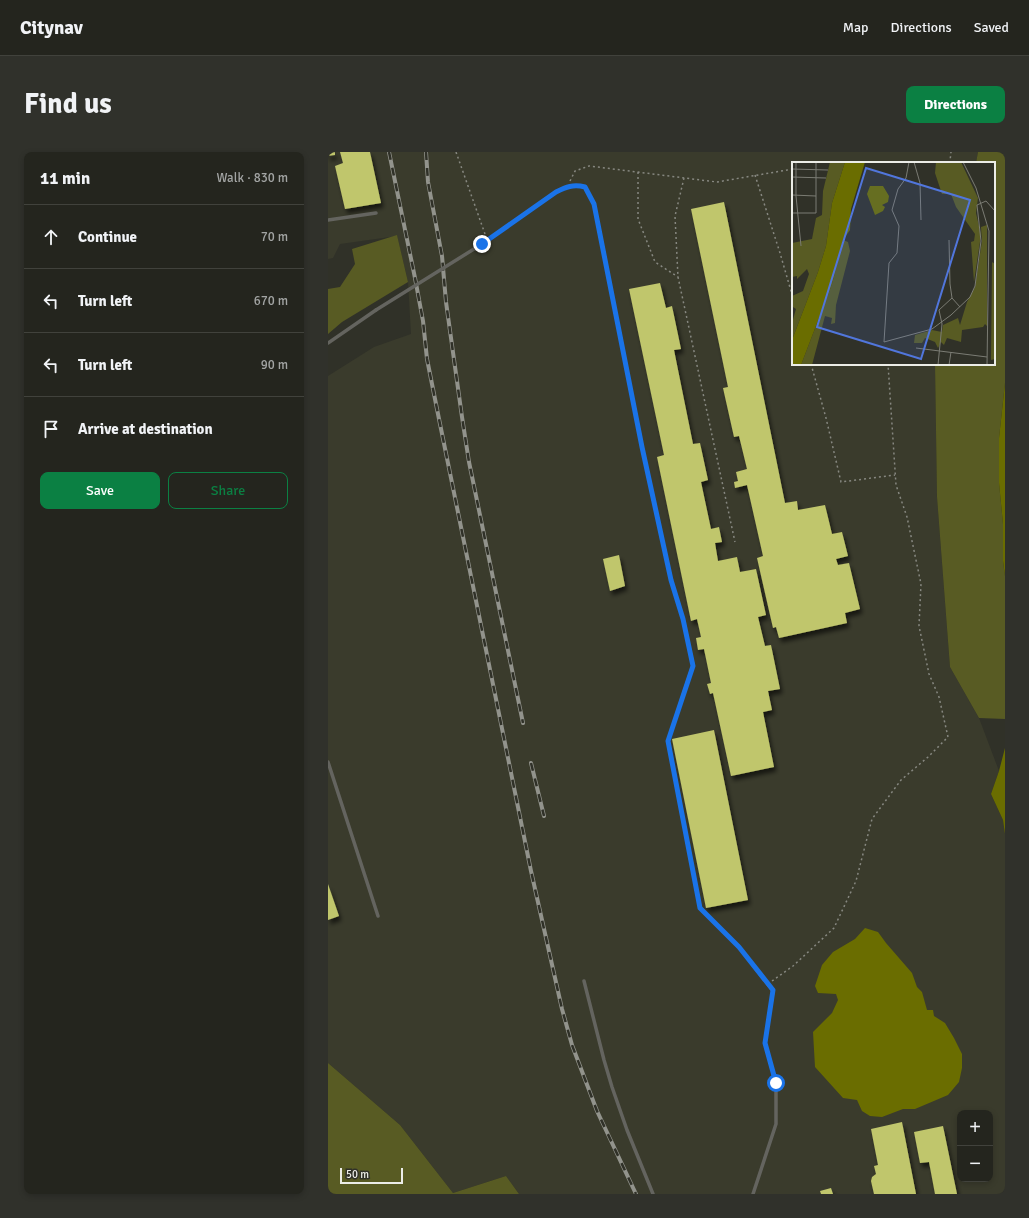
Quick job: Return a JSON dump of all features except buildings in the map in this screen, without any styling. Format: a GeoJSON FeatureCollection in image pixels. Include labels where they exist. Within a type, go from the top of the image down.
{"type":"FeatureCollection","features":[{"type":"Feature","properties":{"kind":"lane"},"geometry":{"type":"LineString","coordinates":[[328,343],[376,310],[482,244],[556,192],[567,187],[577,185],[585,187],[594,204],[642,447],[671,580],[683,619],[693,666],[668,741],[700,908],[739,947],[773,990],[765,1043],[776,1083],[776,1124],[753,1194]]}},
{"type":"Feature","properties":{"kind":"lane"},"geometry":{"type":"LineString","coordinates":[[328,220],[376,213]]}},
{"type":"Feature","properties":{"kind":"lane"},"geometry":{"type":"LineString","coordinates":[[328,762],[378,916]]}},
{"type":"Feature","properties":{"kind":"lane"},"geometry":{"type":"LineString","coordinates":[[584,981],[612,1087],[627,1130],[653,1194]]}},
{"type":"Feature","properties":{"kind":"path"},"geometry":{"type":"LineString","coordinates":[[456,152],[487,240]]}},
{"type":"Feature","properties":{"kind":"path"},"geometry":{"type":"LineString","coordinates":[[950,162],[951,152]]}},
{"type":"Feature","properties":{"kind":"path"},"geometry":{"type":"LineString","coordinates":[[567,187],[575,171],[589,166],[717,182],[792,169]]}},
{"type":"Feature","properties":{"kind":"path"},"geometry":{"type":"LineString","coordinates":[[638,172],[638,219],[655,262],[678,277]]}},
{"type":"Feature","properties":{"kind":"path"},"geometry":{"type":"LineString","coordinates":[[755,175],[792,294]]}},
{"type":"Feature","properties":{"kind":"path"},"geometry":{"type":"LineString","coordinates":[[684,178],[675,216],[678,277],[735,542]]}},
{"type":"Feature","properties":{"kind":"path"},"geometry":{"type":"LineString","coordinates":[[811,365],[826,418],[841,482],[896,475]]}},
{"type":"Feature","properties":{"kind":"path"},"geometry":{"type":"LineString","coordinates":[[768,984],[793,966],[834,928],[856,881],[872,819],[901,780],[928,757],[948,737],[939,697],[929,674],[919,626],[921,584],[907,517],[896,485],[888,365]]}},
{"type":"Feature","properties":{"kind":"shaded area"},"geometry":{"type":"Polygon","coordinates":[[[328,152],[978,152],[976,162],[792,162],[792,365],[935,365],[937,497],[950,667],[979,718],[999,771],[991,794],[1003,820],[1005,834],[1005,1194],[519,1194],[506,1176],[453,1193],[400,1125],[328,1063],[328,376],[374,347],[411,334],[408,282],[397,236],[340,244],[333,258],[328,259],[328,152]]]}},
{"type":"Feature","properties":{"kind":"shaded area"},"geometry":{"type":"Polygon","coordinates":[[[1005,383],[1005,576],[1003,561],[1003,524],[999,483],[999,438],[1005,383]]]}},
{"type":"Feature","properties":{"kind":"shaded area"},"geometry":{"type":"Polygon","coordinates":[[[1005,748],[1005,834],[1003,820],[991,794],[1005,748]]]}},
{"type":"Feature","properties":{"kind":"shaded area"},"geometry":{"type":"Polygon","coordinates":[[[865,928],[878,932],[912,973],[917,987],[922,992],[927,1010],[933,1010],[934,1016],[945,1023],[962,1054],[962,1068],[959,1082],[948,1095],[915,1109],[903,1109],[882,1117],[870,1116],[862,1111],[857,1100],[843,1098],[815,1067],[813,1032],[832,1013],[838,1000],[836,994],[818,993],[815,986],[822,965],[833,952],[855,939],[865,928]]]}},
{"type":"Feature","properties":{"kind":"green space"},"geometry":{"type":"Polygon","coordinates":[[[978,152],[1005,152],[1005,383],[999,438],[999,483],[1003,524],[1003,561],[1005,576],[1005,719],[979,718],[950,667],[937,497],[935,365],[995,365],[995,162],[976,162],[978,152]]]}},
{"type":"Feature","properties":{"kind":"green space"},"geometry":{"type":"Polygon","coordinates":[[[397,235],[408,282],[342,322],[328,334],[328,289],[340,287],[355,264],[352,249],[397,235]]]}},
{"type":"Feature","properties":{"kind":"green space"},"geometry":{"type":"Polygon","coordinates":[[[328,1063],[400,1125],[453,1193],[506,1176],[519,1194],[328,1194],[328,1063]]]}},
{"type":"Feature","properties":{"kind":"railway"},"geometry":{"type":"LineString","coordinates":[[389,152],[415,278],[423,321],[427,359],[439,419],[531,871],[562,1009],[572,1045],[597,1111],[636,1194]]}},
{"type":"Feature","properties":{"kind":"railway"},"geometry":{"type":"LineString","coordinates":[[426,152],[428,182],[442,256],[446,302],[469,462],[523,723]]}},
{"type":"Feature","properties":{"kind":"railway"},"geometry":{"type":"LineString","coordinates":[[531,763],[544,816]]}},
{"type":"Feature","properties":{"kind":"route"},"geometry":{"type":"LineString","coordinates":[[482,244],[556,192],[567,187],[577,185],[585,187],[594,204],[642,447],[671,580],[683,619],[693,666],[668,741],[694,882],[700,908],[739,947],[773,990],[765,1043],[776,1083]]}}]}
